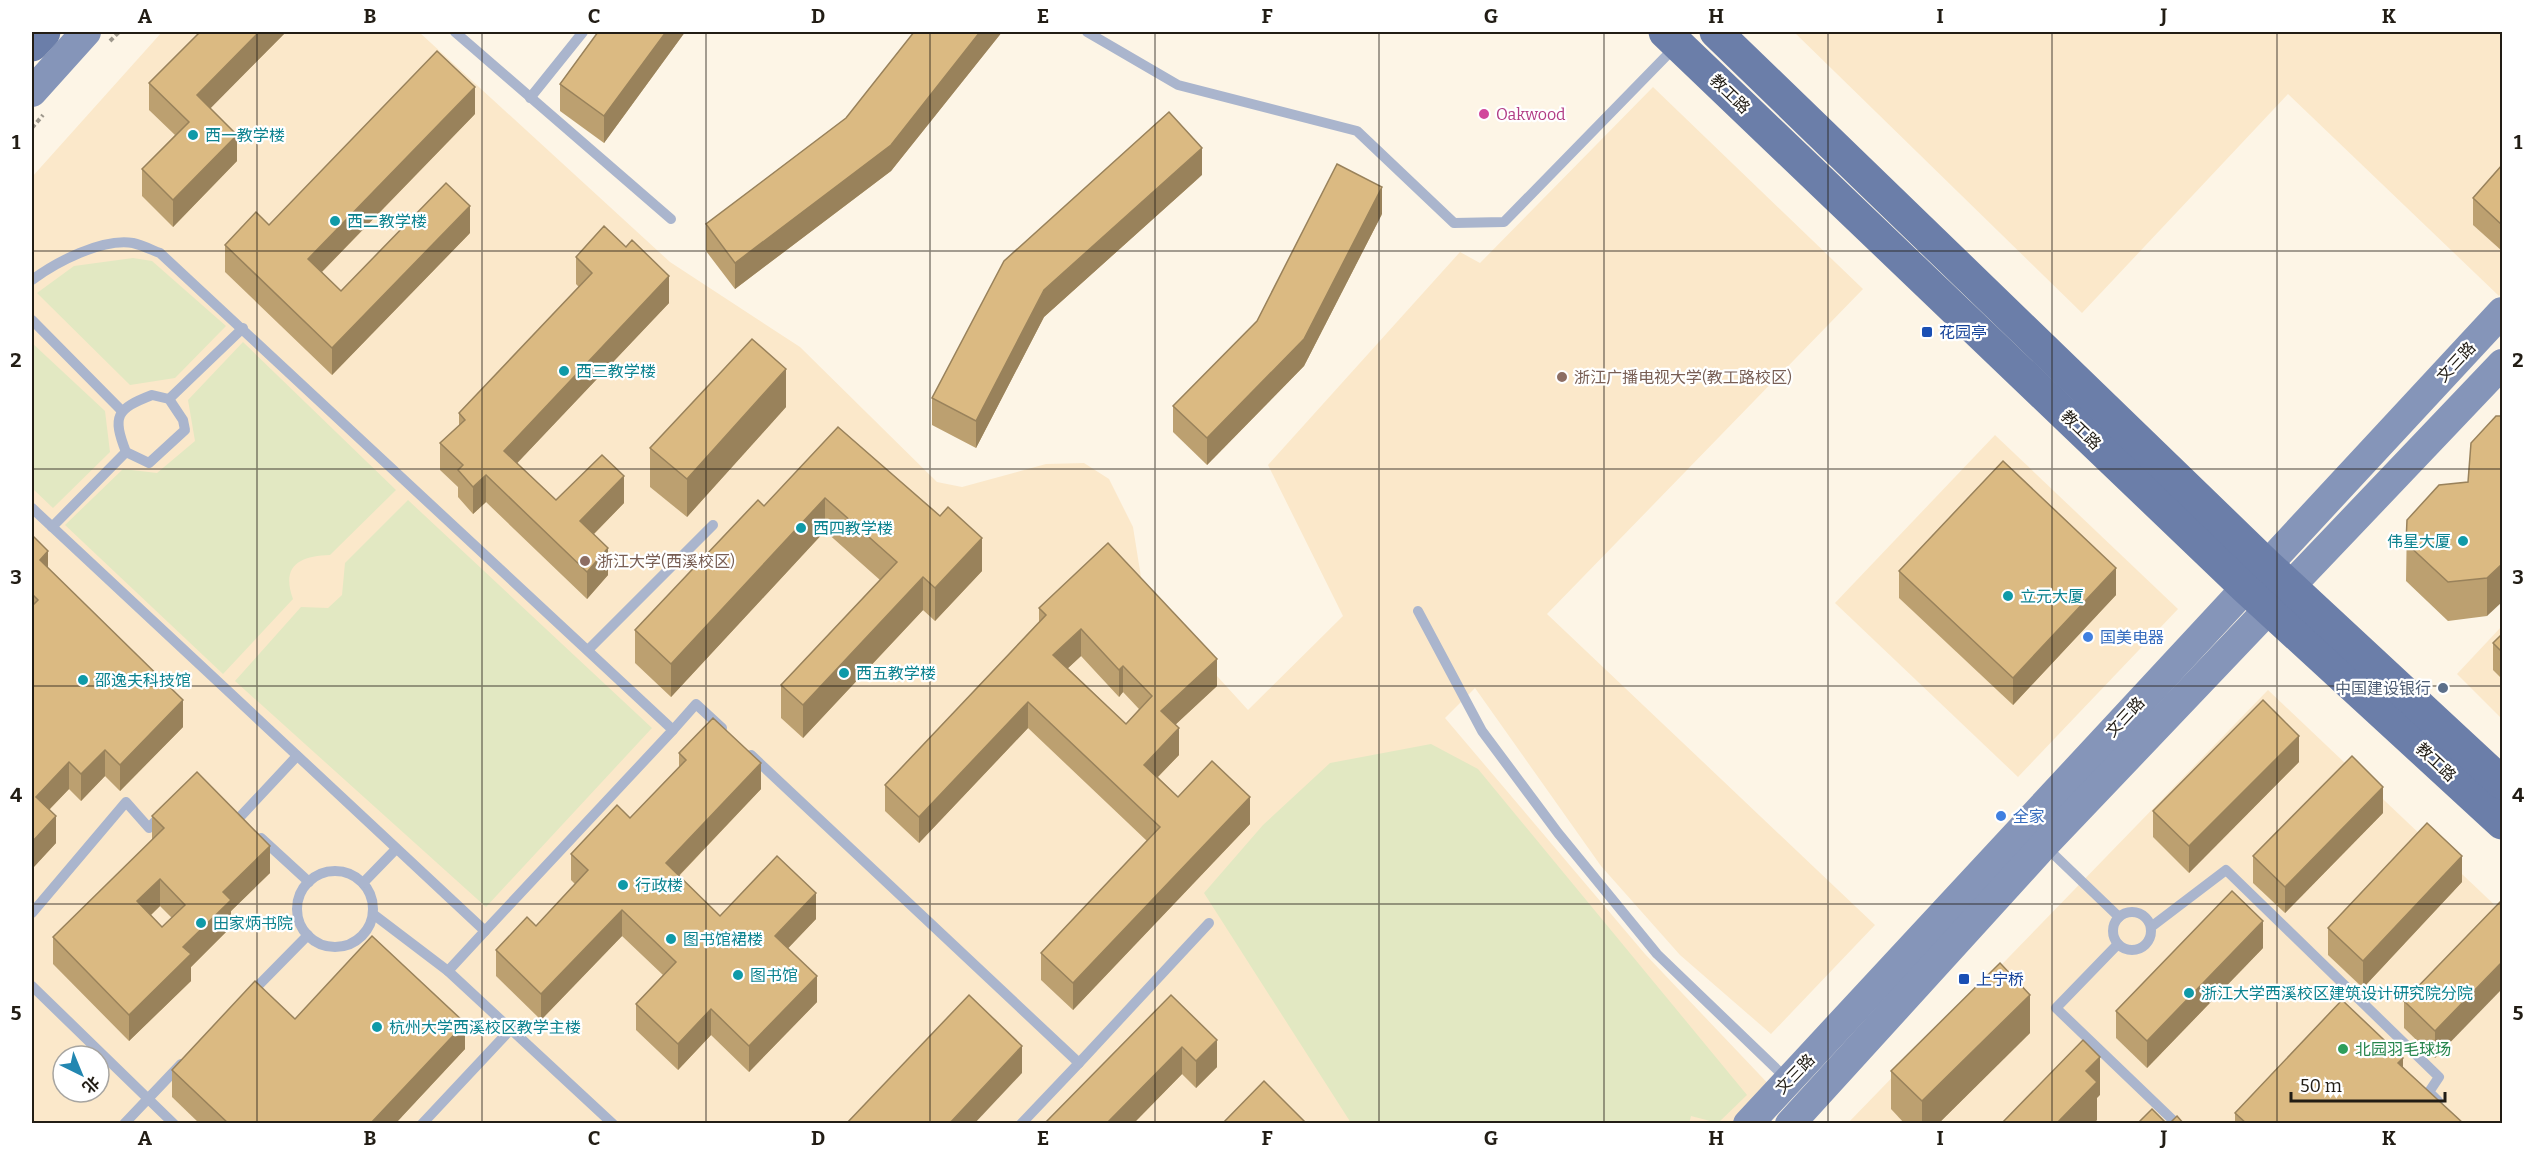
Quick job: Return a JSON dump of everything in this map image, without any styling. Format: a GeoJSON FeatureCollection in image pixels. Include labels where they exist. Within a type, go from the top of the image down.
{"type":"FeatureCollection","features":[{"type":"Feature","properties":{"kind":"main road"},"geometry":{"type":"LineString","coordinates":[[32,45],[44,32]]}},
{"type":"Feature","properties":{"kind":"main road"},"geometry":{"type":"LineString","coordinates":[[32,92],[86,32]]}},
{"type":"Feature","properties":{"kind":"main road","name":"教工路"},"geometry":{"type":"LineString","coordinates":[[1716,32],[2267,565],[2282,598],[2502,823]]}},
{"type":"Feature","properties":{"kind":"main road","name":"教工路"},"geometry":{"type":"LineString","coordinates":[[1677,36],[2244,587],[2282,598],[2502,783]]}},
{"type":"Feature","properties":{"kind":"main road","name":"文三路"},"geometry":{"type":"LineString","coordinates":[[1790,1124],[1800,1092],[2244,587],[2502,312]]}},
{"type":"Feature","properties":{"kind":"main road","name":"文三路"},"geometry":{"type":"LineString","coordinates":[[1748,1124],[1800,1092],[2044,845],[2282,598],[2502,364]]}},
{"type":"Feature","properties":{"kind":"lane"},"geometry":{"type":"LineString","coordinates":[[455,32],[671,219]]}},
{"type":"Feature","properties":{"kind":"lane"},"geometry":{"type":"LineString","coordinates":[[530,98],[583,32]]}},
{"type":"Feature","properties":{"kind":"lane"},"geometry":{"type":"LineString","coordinates":[[1087,32],[1178,85],[1358,131],[1454,223],[1504,222],[1677,36]]}},
{"type":"Feature","properties":{"kind":"lane"},"geometry":{"type":"LineString","coordinates":[[32,280],[66,258],[101,246],[132,243],[160,253],[673,730]]}},
{"type":"Feature","properties":{"kind":"lane"},"geometry":{"type":"LineString","coordinates":[[32,320],[122,411]]}},
{"type":"Feature","properties":{"kind":"lane"},"geometry":{"type":"LineString","coordinates":[[169,399],[243,328]]}},
{"type":"Feature","properties":{"kind":"lane"},"geometry":{"type":"LineString","coordinates":[[152,395],[169,399],[183,420],[184,430],[149,463],[126,452],[117,428],[122,411],[128,404],[152,395]]}},
{"type":"Feature","properties":{"kind":"lane"},"geometry":{"type":"LineString","coordinates":[[52,528],[126,452]]}},
{"type":"Feature","properties":{"kind":"lane"},"geometry":{"type":"LineString","coordinates":[[32,508],[485,931]]}},
{"type":"Feature","properties":{"kind":"lane"},"geometry":{"type":"LineString","coordinates":[[588,650],[713,525]]}},
{"type":"Feature","properties":{"kind":"lane"},"geometry":{"type":"LineString","coordinates":[[1418,611],[1482,730],[1557,833],[1657,954],[1800,1092]]}},
{"type":"Feature","properties":{"kind":"lane"},"geometry":{"type":"LineString","coordinates":[[448,971],[696,704],[731,737]]}},
{"type":"Feature","properties":{"kind":"lane"},"geometry":{"type":"LineString","coordinates":[[740,745],[1079,1063]]}},
{"type":"Feature","properties":{"kind":"lane"},"geometry":{"type":"LineString","coordinates":[[297,756],[235,815],[309,882]]}},
{"type":"Feature","properties":{"kind":"lane"},"geometry":{"type":"LineString","coordinates":[[32,913],[126,801],[149,828],[173,804]]}},
{"type":"Feature","properties":{"kind":"lane"},"geometry":{"type":"LineString","coordinates":[[2044,845],[2119,917]]}},
{"type":"Feature","properties":{"kind":"lane"},"geometry":{"type":"LineString","coordinates":[[363,884],[396,849]]}},
{"type":"Feature","properties":{"kind":"lane"},"geometry":{"type":"LineString","coordinates":[[2151,927],[2226,870],[2439,1077],[2429,1092],[2446,1108]]}},
{"type":"Feature","properties":{"kind":"lane"},"geometry":{"type":"LineString","coordinates":[[342,872],[363,884],[373,903],[373,914],[363,935],[341,947],[329,947],[308,935],[301,926],[298,903],[309,882],[319,875],[342,872]]}},
{"type":"Feature","properties":{"kind":"lane"},"geometry":{"type":"LineString","coordinates":[[2131,912],[2144,916],[2151,927],[2150,939],[2141,948],[2129,950],[2118,944],[2113,927],[2119,917],[2131,912]]}},
{"type":"Feature","properties":{"kind":"lane"},"geometry":{"type":"LineString","coordinates":[[373,914],[448,971],[613,1124]]}},
{"type":"Feature","properties":{"kind":"lane"},"geometry":{"type":"LineString","coordinates":[[1021,1124],[1209,923]]}},
{"type":"Feature","properties":{"kind":"lane"},"geometry":{"type":"LineString","coordinates":[[243,1001],[308,935]]}},
{"type":"Feature","properties":{"kind":"lane"},"geometry":{"type":"LineString","coordinates":[[2118,944],[2056,1008],[2176,1124]]}},
{"type":"Feature","properties":{"kind":"lane"},"geometry":{"type":"LineString","coordinates":[[32,986],[174,1124]]}},
{"type":"Feature","properties":{"kind":"lane"},"geometry":{"type":"LineString","coordinates":[[422,1124],[512,1028]]}},
{"type":"Feature","properties":{"kind":"lane"},"geometry":{"type":"LineString","coordinates":[[124,1124],[187,1058]]}},
{"type":"Feature","properties":{"kind":"shaded area","name":"浙江大学(西溪校区)"},"geometry":{"type":"Polygon","coordinates":[[[162,32],[419,32],[670,262],[800,347],[937,482],[962,487],[1046,464],[1084,463],[1109,479],[1133,527],[1144,596],[1248,710],[1343,616],[1268,465],[1460,252],[1480,263],[1653,87],[1863,289],[1547,614],[1875,925],[1771,1034],[1680,955],[1601,866],[1475,688],[1445,718],[1645,954],[1777,1093],[1747,1123],[32,1124],[32,177],[162,32]]]}},
{"type":"Feature","properties":{"kind":"shaded area"},"geometry":{"type":"Polygon","coordinates":[[[1794,32],[2502,32],[2502,291],[2499,296],[2288,94],[2082,313],[1794,32]]]}},
{"type":"Feature","properties":{"kind":"shaded area"},"geometry":{"type":"Polygon","coordinates":[[[1995,435],[2178,609],[2018,777],[1835,603],[1995,435]]]}},
{"type":"Feature","properties":{"kind":"shaded area"},"geometry":{"type":"Polygon","coordinates":[[[2502,626],[2502,719],[2457,674],[2502,626]]]}},
{"type":"Feature","properties":{"kind":"shaded area"},"geometry":{"type":"Polygon","coordinates":[[[2268,690],[2502,912],[2502,1123],[1847,1124],[2268,690]]]}},
{"type":"Feature","properties":{"kind":"green space"},"geometry":{"type":"Polygon","coordinates":[[[133,258],[152,261],[226,326],[175,378],[130,385],[37,293],[74,266],[133,258]]]}},
{"type":"Feature","properties":{"kind":"green space"},"geometry":{"type":"Polygon","coordinates":[[[243,342],[396,490],[330,555],[309,558],[295,565],[289,578],[293,599],[223,674],[65,525],[123,469],[157,473],[195,441],[188,400],[243,342]]]}},
{"type":"Feature","properties":{"kind":"green space"},"geometry":{"type":"Polygon","coordinates":[[[32,343],[105,411],[110,452],[53,508],[32,488],[32,343]]]}},
{"type":"Feature","properties":{"kind":"green space"},"geometry":{"type":"Polygon","coordinates":[[[408,500],[652,728],[486,907],[235,681],[301,607],[328,608],[342,595],[345,563],[408,500]]]}},
{"type":"Feature","properties":{"kind":"green space"},"geometry":{"type":"Polygon","coordinates":[[[1431,744],[1478,769],[1747,1095],[1718,1123],[1691,1116],[1689,1124],[1351,1123],[1204,893],[1263,825],[1330,763],[1431,744]]]}},
{"type":"Feature","properties":{"kind":"building"},"geometry":{"type":"Polygon","coordinates":[[[200,32],[259,32],[197,95],[237,135],[173,200],[142,169],[189,122],[149,83],[200,32]]]}},
{"type":"Feature","properties":{"kind":"building"},"geometry":{"type":"Polygon","coordinates":[[[598,32],[666,32],[604,116],[560,84],[598,32]]]}},
{"type":"Feature","properties":{"kind":"building"},"geometry":{"type":"Polygon","coordinates":[[[914,32],[980,32],[891,145],[735,263],[706,224],[846,118],[914,32]]]}},
{"type":"Feature","properties":{"kind":"building"},"geometry":{"type":"Polygon","coordinates":[[[437,51],[475,87],[308,259],[341,291],[446,183],[470,206],[332,348],[225,245],[256,212],[269,225],[437,51]]]}},
{"type":"Feature","properties":{"kind":"building"},"geometry":{"type":"Polygon","coordinates":[[[1169,112],[1202,148],[1044,290],[976,421],[932,398],[1004,261],[1169,112]]]}},
{"type":"Feature","properties":{"kind":"building"},"geometry":{"type":"Polygon","coordinates":[[[1337,164],[1382,187],[1304,339],[1207,438],[1173,406],[1257,321],[1337,164]]]}},
{"type":"Feature","properties":{"kind":"building"},"geometry":{"type":"Polygon","coordinates":[[[2502,165],[2502,225],[2473,198],[2502,165]]]}},
{"type":"Feature","properties":{"kind":"building","name":"西三教学楼"},"geometry":{"type":"Polygon","coordinates":[[[604,226],[626,247],[632,240],[669,276],[504,451],[556,500],[602,455],[624,476],[580,521],[608,548],[587,572],[486,475],[473,487],[458,470],[463,465],[440,443],[465,420],[459,413],[592,273],[576,257],[604,226]]]}},
{"type":"Feature","properties":{"kind":"building"},"geometry":{"type":"Polygon","coordinates":[[[752,339],[786,369],[687,479],[650,448],[752,339]]]}},
{"type":"Feature","properties":{"kind":"building","name":"伟星大厦"},"geometry":{"type":"Polygon","coordinates":[[[2496,416],[2502,416],[2502,564],[2487,578],[2448,582],[2406,543],[2407,520],[2439,485],[2468,482],[2471,443],[2496,416]]]}},
{"type":"Feature","properties":{"kind":"building"},"geometry":{"type":"Polygon","coordinates":[[[838,427],[940,516],[948,507],[982,538],[935,588],[923,577],[803,705],[781,685],[897,562],[825,498],[671,664],[635,630],[758,500],[764,506],[838,427]]]}},
{"type":"Feature","properties":{"kind":"building","name":"立元大厦"},"geometry":{"type":"Polygon","coordinates":[[[2003,461],[2116,568],[2013,678],[1899,571],[2003,461]]]}},
{"type":"Feature","properties":{"kind":"building","name":"邵逸夫科技馆"},"geometry":{"type":"Polygon","coordinates":[[[32,535],[48,551],[40,560],[183,700],[120,765],[105,750],[81,774],[69,762],[36,797],[56,816],[32,842],[32,606],[38,600],[32,594],[32,535]]]}},
{"type":"Feature","properties":{"kind":"building"},"geometry":{"type":"Polygon","coordinates":[[[1108,543],[1217,659],[1161,711],[1179,728],[1144,765],[1178,797],[1212,761],[1250,797],[1073,983],[1041,953],[1160,827],[1028,702],[919,817],[885,785],[1046,615],[1039,608],[1108,543]],[[1081,629],[1053,655],[1126,724],[1152,696],[1123,666],[1119,670],[1081,629]]]}},
{"type":"Feature","properties":{"kind":"building"},"geometry":{"type":"Polygon","coordinates":[[[2502,634],[2502,652],[2493,643],[2502,634]]]}},
{"type":"Feature","properties":{"kind":"building"},"geometry":{"type":"Polygon","coordinates":[[[2263,700],[2299,736],[2189,846],[2153,811],[2263,700]]]}},
{"type":"Feature","properties":{"kind":"building"},"geometry":{"type":"Polygon","coordinates":[[[713,718],[761,763],[666,863],[720,916],[777,856],[816,893],[775,936],[817,976],[749,1046],[711,1009],[678,1044],[636,1004],[676,962],[622,910],[541,994],[496,950],[527,917],[536,926],[588,870],[571,854],[617,805],[630,818],[686,760],[679,753],[713,718]]]}},
{"type":"Feature","properties":{"kind":"building"},"geometry":{"type":"Polygon","coordinates":[[[2352,756],[2383,787],[2285,887],[2253,856],[2352,756]]]}},
{"type":"Feature","properties":{"kind":"building","name":"田家炳书院"},"geometry":{"type":"Polygon","coordinates":[[[197,772],[270,846],[223,892],[231,900],[183,947],[191,954],[129,1015],[53,937],[164,828],[152,816],[197,772]],[[160,879],[137,901],[162,927],[185,905],[160,879]]]}},
{"type":"Feature","properties":{"kind":"building"},"geometry":{"type":"Polygon","coordinates":[[[2427,823],[2462,856],[2363,961],[2328,928],[2427,823]]]}},
{"type":"Feature","properties":{"kind":"building"},"geometry":{"type":"Polygon","coordinates":[[[2232,891],[2263,921],[2147,1041],[2116,1011],[2232,891]]]}},
{"type":"Feature","properties":{"kind":"building"},"geometry":{"type":"Polygon","coordinates":[[[2500,902],[2502,904],[2502,962],[2435,1031],[2404,1001],[2500,902]]]}},
{"type":"Feature","properties":{"kind":"building","name":"杭州大学西溪校区教学主楼"},"geometry":{"type":"Polygon","coordinates":[[[372,936],[465,1023],[370,1124],[229,1124],[172,1070],[255,981],[295,1019],[372,936]]]}},
{"type":"Feature","properties":{"kind":"building"},"geometry":{"type":"Polygon","coordinates":[[[2000,963],[2030,995],[1922,1101],[1891,1071],[2000,963]]]}},
{"type":"Feature","properties":{"kind":"building"},"geometry":{"type":"Polygon","coordinates":[[[969,995],[1022,1046],[949,1124],[846,1124],[969,995]]]}},
{"type":"Feature","properties":{"kind":"building"},"geometry":{"type":"Polygon","coordinates":[[[1171,995],[1217,1040],[1196,1061],[1182,1047],[1106,1124],[1044,1124],[1171,995]]]}},
{"type":"Feature","properties":{"kind":"building"},"geometry":{"type":"Polygon","coordinates":[[[2342,1000],[2403,1058],[2398,1063],[2464,1124],[2247,1124],[2235,1113],[2342,1000]]]}},
{"type":"Feature","properties":{"kind":"building"},"geometry":{"type":"Polygon","coordinates":[[[2083,1040],[2100,1057],[2086,1071],[2097,1082],[2056,1124],[2001,1124],[2083,1040]]]}},
{"type":"Feature","properties":{"kind":"building"},"geometry":{"type":"Polygon","coordinates":[[[1264,1081],[1307,1124],[1222,1124],[1264,1081]]]}},
{"type":"Feature","properties":{"kind":"building"},"geometry":{"type":"Polygon","coordinates":[[[2152,1109],[2167,1124],[2137,1124],[2152,1109]]]}},
{"type":"Feature","properties":{"kind":"building"},"geometry":{"type":"Polygon","coordinates":[[[2177,1116],[2184,1124],[2169,1124],[2177,1116]]]}},
{"type":"Feature","properties":{"kind":"place","name":"Oakwood"},"geometry":{"type":"Point","coordinates":[1484,114]}},
{"type":"Feature","properties":{"kind":"place","name":"西一教学楼"},"geometry":{"type":"Point","coordinates":[193,135]}},
{"type":"Feature","properties":{"kind":"place","name":"西二教学楼"},"geometry":{"type":"Point","coordinates":[335,221]}},
{"type":"Feature","properties":{"kind":"place","name":"花园亭"},"geometry":{"type":"Point","coordinates":[1927,332]}},
{"type":"Feature","properties":{"kind":"place","name":"西三教学楼"},"geometry":{"type":"Point","coordinates":[564,371]}},
{"type":"Feature","properties":{"kind":"place","name":"浙江广播电视大学(教工路校区)"},"geometry":{"type":"Point","coordinates":[1562,377]}},
{"type":"Feature","properties":{"kind":"place","name":"西四教学楼"},"geometry":{"type":"Point","coordinates":[801,528]}},
{"type":"Feature","properties":{"kind":"place","name":"伟星大厦"},"geometry":{"type":"Point","coordinates":[2463,541]}},
{"type":"Feature","properties":{"kind":"place","name":"浙江大学(西溪校区)"},"geometry":{"type":"Point","coordinates":[585,561]}},
{"type":"Feature","properties":{"kind":"place","name":"立元大厦"},"geometry":{"type":"Point","coordinates":[2008,596]}},
{"type":"Feature","properties":{"kind":"place","name":"国美电器"},"geometry":{"type":"Point","coordinates":[2088,637]}},
{"type":"Feature","properties":{"kind":"place","name":"西五教学楼"},"geometry":{"type":"Point","coordinates":[844,673]}},
{"type":"Feature","properties":{"kind":"place","name":"邵逸夫科技馆"},"geometry":{"type":"Point","coordinates":[83,680]}},
{"type":"Feature","properties":{"kind":"place","name":"中国建设银行"},"geometry":{"type":"Point","coordinates":[2443,688]}},
{"type":"Feature","properties":{"kind":"place","name":"全家"},"geometry":{"type":"Point","coordinates":[2001,816]}},
{"type":"Feature","properties":{"kind":"place","name":"行政楼"},"geometry":{"type":"Point","coordinates":[623,885]}},
{"type":"Feature","properties":{"kind":"place","name":"田家炳书院"},"geometry":{"type":"Point","coordinates":[201,923]}},
{"type":"Feature","properties":{"kind":"place","name":"图书馆裙楼"},"geometry":{"type":"Point","coordinates":[671,939]}},
{"type":"Feature","properties":{"kind":"place","name":"图书馆"},"geometry":{"type":"Point","coordinates":[738,975]}},
{"type":"Feature","properties":{"kind":"place","name":"上宁桥"},"geometry":{"type":"Point","coordinates":[1964,979]}},
{"type":"Feature","properties":{"kind":"place","name":"浙江大学西溪校区建筑设计研究院分院"},"geometry":{"type":"Point","coordinates":[2189,993]}},
{"type":"Feature","properties":{"kind":"place","name":"杭州大学西溪校区教学主楼"},"geometry":{"type":"Point","coordinates":[377,1027]}},
{"type":"Feature","properties":{"kind":"place","name":"北园羽毛球场"},"geometry":{"type":"Point","coordinates":[2343,1049]}}]}
